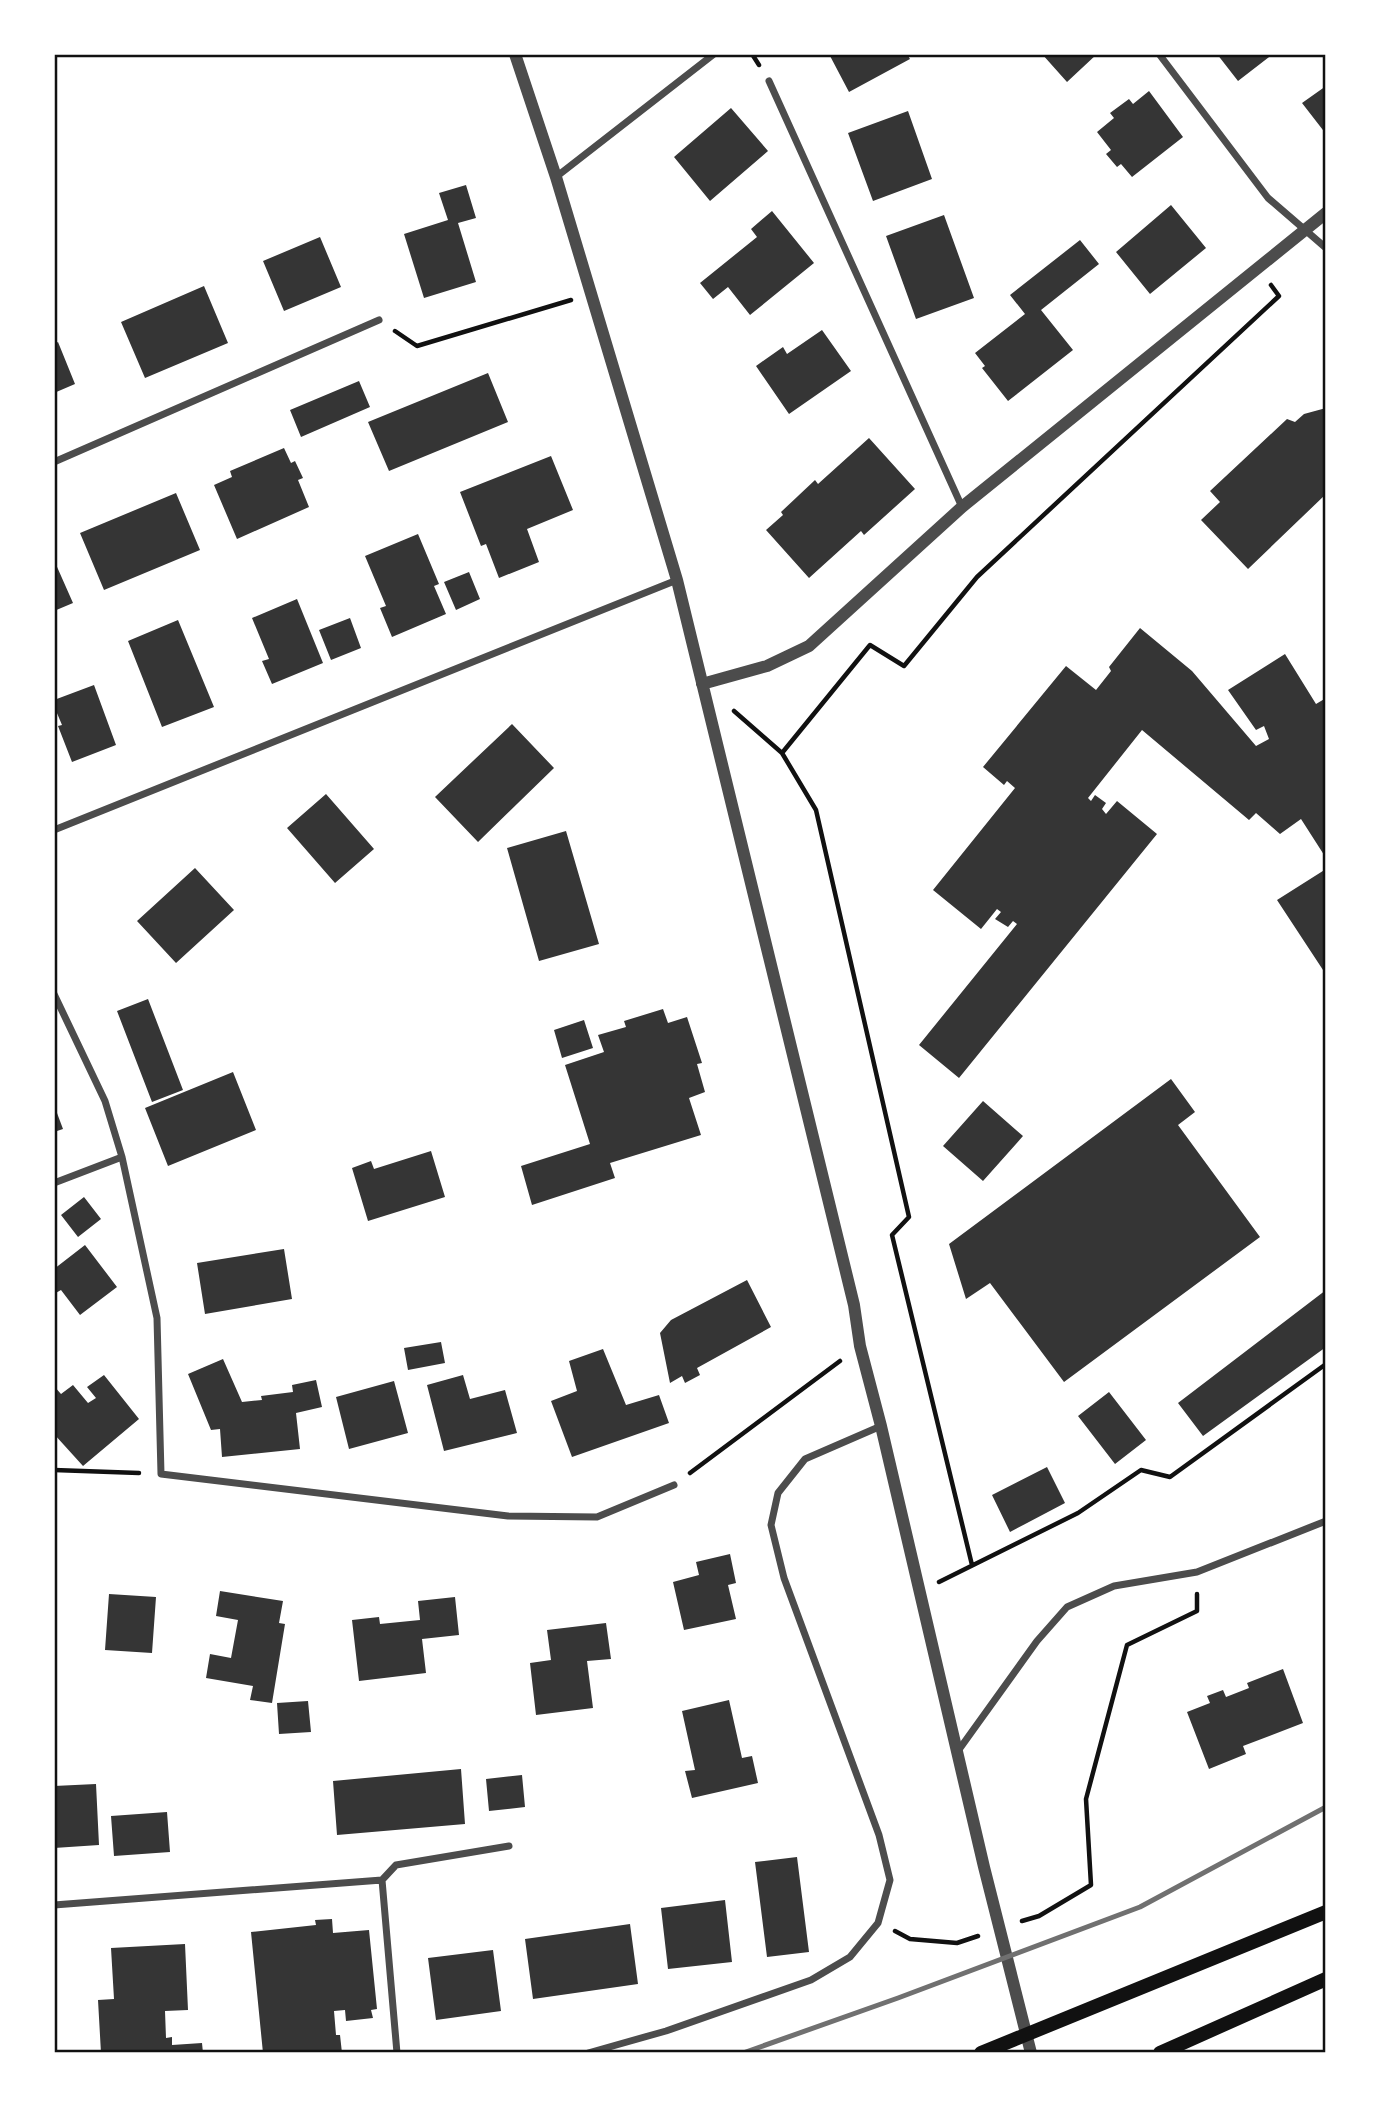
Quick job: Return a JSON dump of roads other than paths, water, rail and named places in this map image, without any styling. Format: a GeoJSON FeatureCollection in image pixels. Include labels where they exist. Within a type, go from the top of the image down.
{"type":"FeatureCollection","features":[{"type":"Feature","properties":{"kind":"main road"},"geometry":{"type":"LineString","coordinates":[[981,2053],[1326,1912]]}},
{"type":"Feature","properties":{"kind":"main road"},"geometry":{"type":"LineString","coordinates":[[1160,2053],[1326,1979]]}},
{"type":"Feature","properties":{"kind":"street"},"geometry":{"type":"LineString","coordinates":[[515,54],[556,177],[677,580],[850,1292],[860,1346],[984,1867],[1031,2053]]}},
{"type":"Feature","properties":{"kind":"street"},"geometry":{"type":"LineString","coordinates":[[556,177],[714,54]]}},
{"type":"Feature","properties":{"kind":"street"},"geometry":{"type":"LineString","coordinates":[[1159,54],[1268,198],[1326,248]]}},
{"type":"Feature","properties":{"kind":"street"},"geometry":{"type":"LineString","coordinates":[[769,82],[962,507]]}},
{"type":"Feature","properties":{"kind":"street"},"geometry":{"type":"LineString","coordinates":[[702,684],[768,666],[809,646],[962,507],[1326,213]]}},
{"type":"Feature","properties":{"kind":"street"},"geometry":{"type":"LineString","coordinates":[[54,462],[379,320]]}},
{"type":"Feature","properties":{"kind":"street"},"geometry":{"type":"LineString","coordinates":[[54,830],[677,580]]}},
{"type":"Feature","properties":{"kind":"street"},"geometry":{"type":"LineString","coordinates":[[54,994],[105,1101],[122,1157],[157,1318],[161,1474],[521,1516],[597,1517],[674,1485]]}},
{"type":"Feature","properties":{"kind":"street"},"geometry":{"type":"LineString","coordinates":[[54,1183],[122,1157]]}},
{"type":"Feature","properties":{"kind":"street"},"geometry":{"type":"LineString","coordinates":[[588,2053],[666,2031],[811,1980],[850,1957],[878,1923],[890,1880],[880,1835],[785,1578],[772,1525],[778,1493],[805,1460],[881,1426]]}},
{"type":"Feature","properties":{"kind":"street"},"geometry":{"type":"LineString","coordinates":[[958,1751],[1037,1641],[1067,1607],[1114,1586],[1197,1572],[1326,1521]]}},
{"type":"Feature","properties":{"kind":"street"},"geometry":{"type":"LineString","coordinates":[[54,1905],[382,1880],[396,1865],[509,1846]]}},
{"type":"Feature","properties":{"kind":"street"},"geometry":{"type":"LineString","coordinates":[[382,1880],[397,2053]]}},
{"type":"Feature","properties":{"kind":"railway"},"geometry":{"type":"LineString","coordinates":[[743,2053],[1140,1907],[1326,1807]]}}]}
